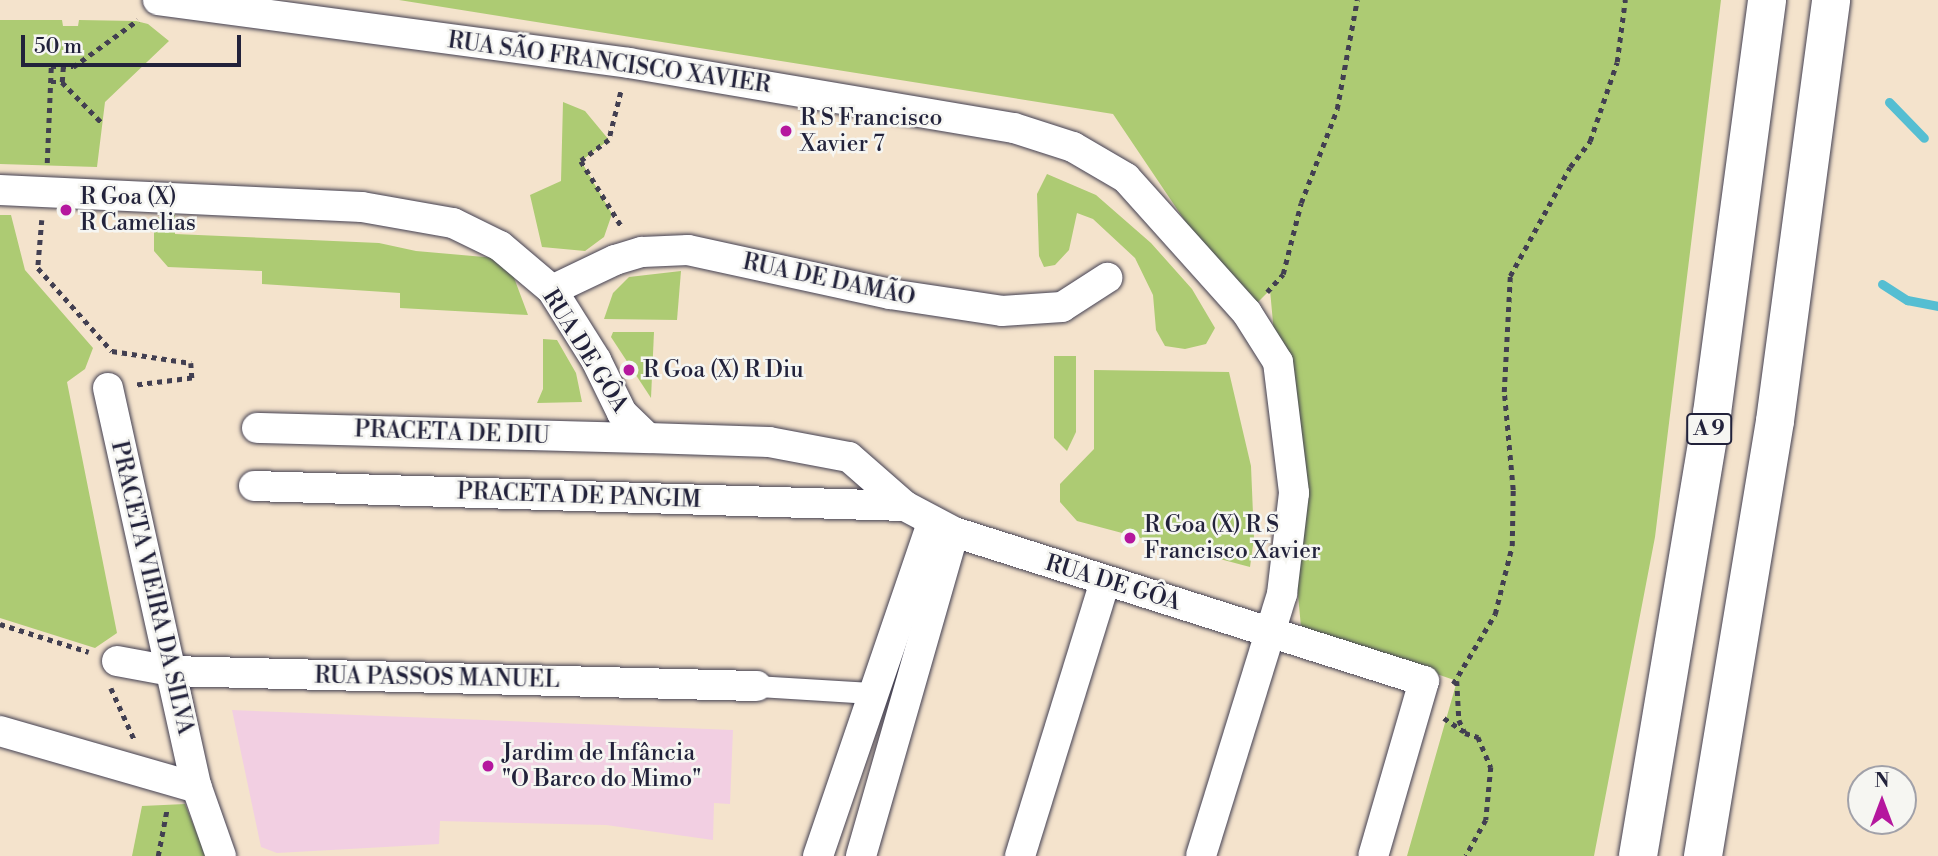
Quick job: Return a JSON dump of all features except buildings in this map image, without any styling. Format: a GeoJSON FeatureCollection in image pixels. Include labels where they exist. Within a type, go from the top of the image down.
{"type":"FeatureCollection","features":[{"type":"Feature","properties":{"kind":"highway","name":"A 9"},"geometry":{"type":"LineString","coordinates":[[1638,856],[1712,413],[1767,0]]}},
{"type":"Feature","properties":{"kind":"highway"},"geometry":{"type":"LineString","coordinates":[[1703,856],[1774,421],[1831,0]]}},
{"type":"Feature","properties":{"kind":"street","name":"RUA SÃO FRANCISCO XAVIER"},"geometry":{"type":"LineString","coordinates":[[150,7],[629,63],[1014,128],[1073,147],[1126,178],[1247,313],[1278,362],[1294,493],[1282,594],[1268,629],[1201,856]]}},
{"type":"Feature","properties":{"kind":"street","name":"RUA DE GÔA"},"geometry":{"type":"LineString","coordinates":[[0,190],[362,207],[453,223],[500,246],[552,290],[596,360],[622,413],[648,438],[769,442],[849,457],[905,506],[943,527],[1424,681],[1419,698]]}},
{"type":"Feature","properties":{"kind":"street","name":"RUA DE DAMÃO"},"geometry":{"type":"LineString","coordinates":[[552,290],[615,260],[642,252],[688,250],[890,294],[1002,311],[1062,307],[1107,278]]}},
{"type":"Feature","properties":{"kind":"street","name":"PRACETA VIEIRA DA SILVA"},"geometry":{"type":"LineString","coordinates":[[108,388],[171,671],[187,785],[221,856]]}},
{"type":"Feature","properties":{"kind":"street","name":"PRACETA DE DIU"},"geometry":{"type":"LineString","coordinates":[[257,428],[648,438]]}},
{"type":"Feature","properties":{"kind":"street","name":"PRACETA DE PANGIM"},"geometry":{"type":"LineString","coordinates":[[254,486],[905,506]]}},
{"type":"Feature","properties":{"kind":"street"},"geometry":{"type":"LineString","coordinates":[[818,856],[873,693],[943,527]]}},
{"type":"Feature","properties":{"kind":"street"},"geometry":{"type":"LineString","coordinates":[[861,856],[943,527]]}},
{"type":"Feature","properties":{"kind":"street"},"geometry":{"type":"LineString","coordinates":[[1020,856],[1105,581]]}},
{"type":"Feature","properties":{"kind":"street","name":"RUA PASSOS MANUEL"},"geometry":{"type":"LineString","coordinates":[[117,661],[171,671],[757,686]]}},
{"type":"Feature","properties":{"kind":"street"},"geometry":{"type":"LineString","coordinates":[[757,686],[873,693]]}},
{"type":"Feature","properties":{"kind":"street"},"geometry":{"type":"LineString","coordinates":[[1373,856],[1419,698]]}},
{"type":"Feature","properties":{"kind":"street"},"geometry":{"type":"LineString","coordinates":[[0,731],[187,785]]}},
{"type":"Feature","properties":{"kind":"path"},"geometry":{"type":"LineString","coordinates":[[1247,313],[1283,274],[1301,203],[1337,109],[1357,0]]}},
{"type":"Feature","properties":{"kind":"path"},"geometry":{"type":"LineString","coordinates":[[1419,698],[1438,697],[1457,681],[1495,614],[1512,546],[1513,490],[1504,392],[1510,276],[1570,167],[1590,141],[1617,62],[1625,0]]}},
{"type":"Feature","properties":{"kind":"path"},"geometry":{"type":"LineString","coordinates":[[108,388],[192,378],[191,363],[112,351],[38,268],[45,193],[51,67],[73,67],[150,7]]}},
{"type":"Feature","properties":{"kind":"path"},"geometry":{"type":"LineString","coordinates":[[629,63],[609,140],[581,161],[642,252]]}},
{"type":"Feature","properties":{"kind":"path"},"geometry":{"type":"LineString","coordinates":[[62,82],[63,67]]}},
{"type":"Feature","properties":{"kind":"path"},"geometry":{"type":"LineString","coordinates":[[51,82],[62,82],[104,125]]}},
{"type":"Feature","properties":{"kind":"path"},"geometry":{"type":"LineString","coordinates":[[1457,681],[1459,720],[1465,733],[1478,737],[1491,767],[1486,820],[1466,856]]}},
{"type":"Feature","properties":{"kind":"path"},"geometry":{"type":"LineString","coordinates":[[158,856],[187,785]]}},
{"type":"Feature","properties":{"kind":"shaded area","name":"Jardim de Infância \"O Barco do Mimo\""},"geometry":{"type":"Polygon","coordinates":[[[232,710],[733,730],[730,804],[714,803],[713,840],[606,825],[440,821],[439,844],[277,853],[261,847],[232,710]]]}},
{"type":"Feature","properties":{"kind":"green space"},"geometry":{"type":"Polygon","coordinates":[[[399,0],[1721,0],[1655,537],[1594,856],[1407,856],[1457,681],[1301,627],[1270,290],[1247,313],[1113,114],[399,0]]]}},
{"type":"Feature","properties":{"kind":"green space"},"geometry":{"type":"Polygon","coordinates":[[[0,20],[62,20],[63,26],[78,26],[79,20],[136,21],[148,24],[169,41],[105,102],[97,167],[0,164],[0,20]]]}},
{"type":"Feature","properties":{"kind":"green space"},"geometry":{"type":"Polygon","coordinates":[[[563,102],[585,111],[609,140],[581,161],[612,214],[604,237],[585,251],[542,247],[530,195],[561,181],[563,102]]]}},
{"type":"Feature","properties":{"kind":"green space"},"geometry":{"type":"Polygon","coordinates":[[[1047,174],[1096,195],[1151,243],[1192,289],[1215,328],[1206,344],[1185,349],[1165,346],[1156,330],[1153,295],[1135,258],[1093,219],[1077,213],[1069,250],[1055,265],[1044,267],[1039,256],[1037,194],[1047,174]]]}},
{"type":"Feature","properties":{"kind":"green space"},"geometry":{"type":"Polygon","coordinates":[[[175,212],[175,234],[379,243],[416,251],[507,259],[528,315],[400,308],[400,293],[262,284],[262,271],[168,267],[154,251],[154,219],[175,212]]]}},
{"type":"Feature","properties":{"kind":"green space"},"geometry":{"type":"Polygon","coordinates":[[[0,215],[11,215],[25,270],[93,348],[85,369],[67,382],[117,633],[95,648],[0,618],[0,215]]]}},
{"type":"Feature","properties":{"kind":"green space"},"geometry":{"type":"Polygon","coordinates":[[[681,271],[677,320],[604,319],[613,293],[629,277],[681,271]]]}},
{"type":"Feature","properties":{"kind":"green space"},"geometry":{"type":"Polygon","coordinates":[[[613,332],[654,332],[651,398],[611,337],[613,332]]]}},
{"type":"Feature","properties":{"kind":"green space"},"geometry":{"type":"Polygon","coordinates":[[[543,339],[557,340],[576,373],[582,402],[537,403],[543,389],[543,339]]]}},
{"type":"Feature","properties":{"kind":"green space"},"geometry":{"type":"Polygon","coordinates":[[[1054,356],[1076,356],[1076,432],[1067,451],[1054,438],[1054,356]]]}},
{"type":"Feature","properties":{"kind":"green space"},"geometry":{"type":"Polygon","coordinates":[[[1094,370],[1229,372],[1251,466],[1254,538],[1250,567],[1077,521],[1060,502],[1060,484],[1094,449],[1094,370]]]}},
{"type":"Feature","properties":{"kind":"green space"},"geometry":{"type":"Polygon","coordinates":[[[185,804],[206,856],[132,856],[142,806],[185,804]]]}},
{"type":"Feature","properties":{"kind":"waterway"},"geometry":{"type":"LineString","coordinates":[[1889,102],[1924,138]]}},
{"type":"Feature","properties":{"kind":"waterway"},"geometry":{"type":"LineString","coordinates":[[1882,284],[1907,300],[1938,306]]}},
{"type":"Feature","properties":{"kind":"place","name":"R S Francisco Xavier 7"},"geometry":{"type":"Point","coordinates":[786,131]}},
{"type":"Feature","properties":{"kind":"place","name":"R Goa (X) R Camelias"},"geometry":{"type":"Point","coordinates":[66,210]}},
{"type":"Feature","properties":{"kind":"place","name":"R Goa (X) R Diu"},"geometry":{"type":"Point","coordinates":[629,370]}},
{"type":"Feature","properties":{"kind":"place","name":"R Goa (X) R S Francisco Xavier"},"geometry":{"type":"Point","coordinates":[1130,538]}},
{"type":"Feature","properties":{"kind":"place","name":"Jardim de Infância \"O Barco do Mimo\""},"geometry":{"type":"Point","coordinates":[488,766]}}]}
